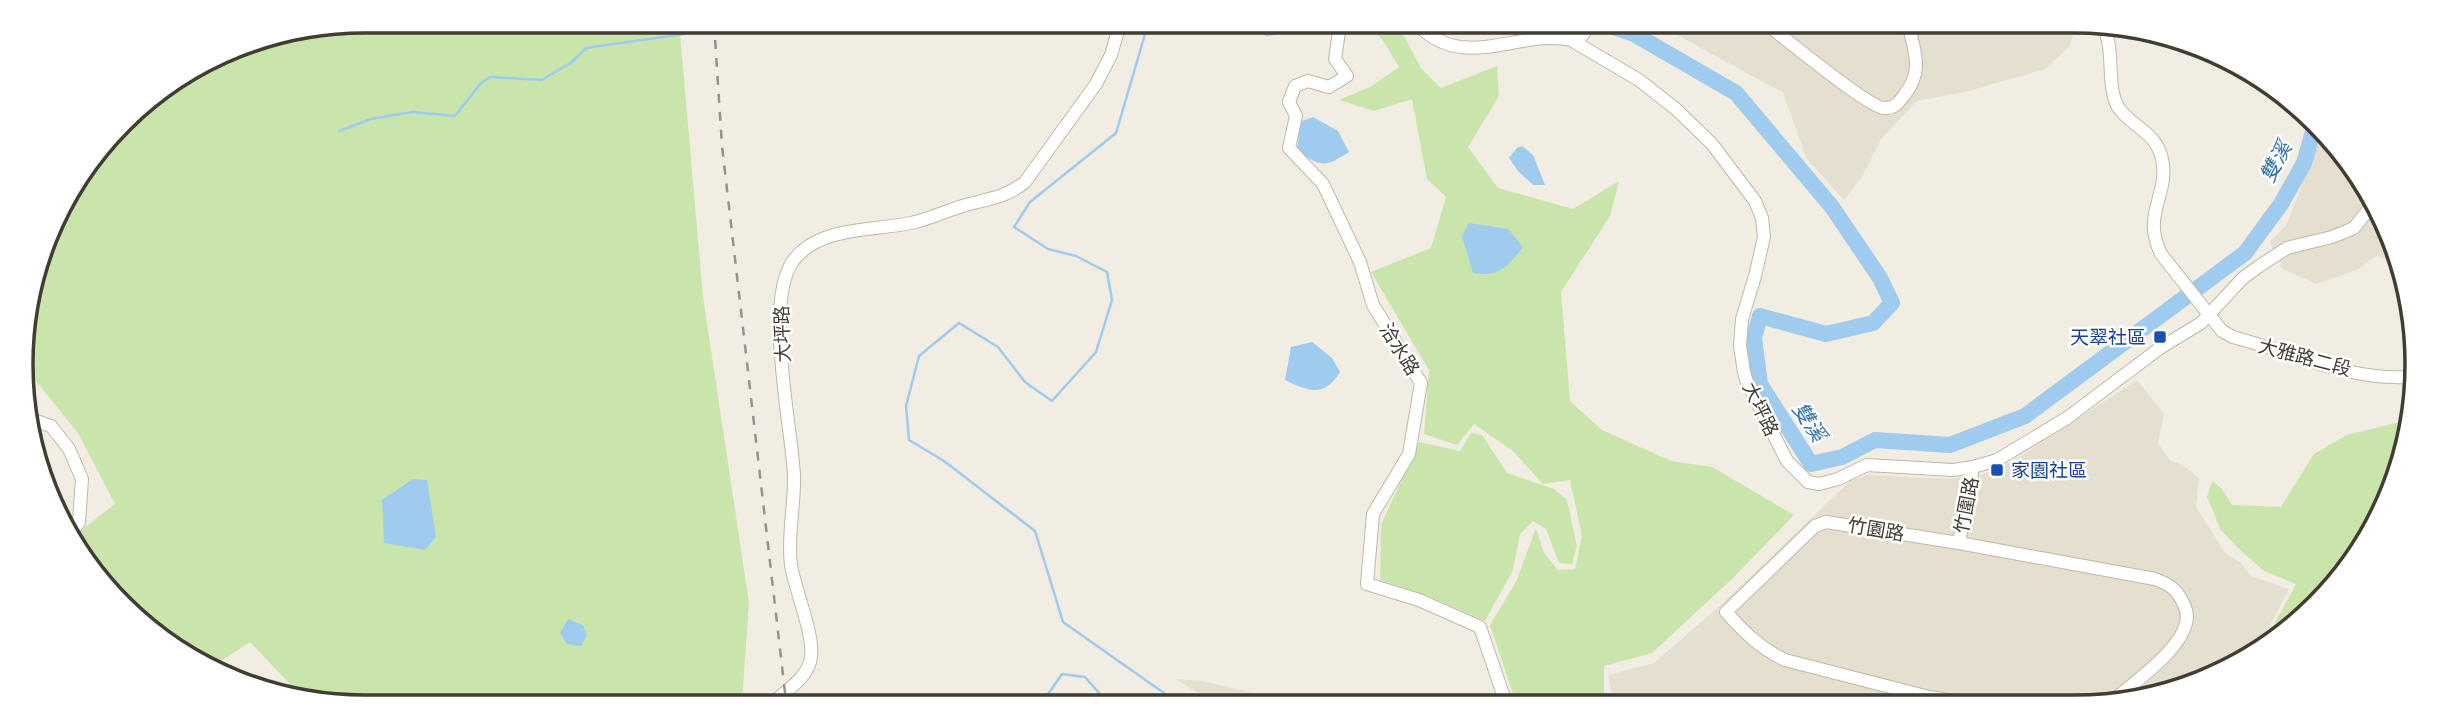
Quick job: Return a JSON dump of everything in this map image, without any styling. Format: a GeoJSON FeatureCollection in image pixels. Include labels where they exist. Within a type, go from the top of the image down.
{"type":"FeatureCollection","features":[{"type":"Feature","properties":{"kind":"street","name":"大坪路"},"geometry":{"type":"LineString","coordinates":[[781,695],[806,671],[812,652],[790,562],[794,478],[779,331],[780,297],[786,274],[804,250],[823,239],[912,222],[993,199],[1025,182],[1096,84],[1111,55],[1117,33]]}},
{"type":"Feature","properties":{"kind":"street","name":"洽水路"},"geometry":{"type":"LineString","coordinates":[[1339,33],[1335,60],[1347,76],[1329,87],[1308,81],[1295,86],[1289,102],[1296,116],[1289,148],[1324,184],[1360,262],[1373,305],[1421,383],[1409,454],[1373,514],[1367,584],[1419,600],[1480,627],[1503,695]]}},
{"type":"Feature","properties":{"kind":"street","name":"大坪路"},"geometry":{"type":"LineString","coordinates":[[1429,33],[1440,42],[1450,45],[1491,47],[1559,37],[1576,43],[1639,80],[1677,110],[1712,144],[1760,211],[1764,237],[1742,319],[1742,359],[1747,382],[1787,461],[1808,482],[1819,484],[1838,479],[1867,465],[1953,470],[1997,460],[2067,418],[2160,348],[2201,323],[2206,311],[2258,267],[2287,248],[2332,237],[2354,228],[2367,211]]}},
{"type":"Feature","properties":{"kind":"street"},"geometry":{"type":"LineString","coordinates":[[1576,43],[1584,33]]}},
{"type":"Feature","properties":{"kind":"street"},"geometry":{"type":"LineString","coordinates":[[1778,33],[1850,88],[1885,109],[1896,105],[1917,76],[1910,33]]}},
{"type":"Feature","properties":{"kind":"street","name":"大雅路二段"},"geometry":{"type":"LineString","coordinates":[[2107,35],[2116,104],[2149,135],[2162,156],[2163,179],[2155,208],[2153,231],[2161,254],[2222,331],[2320,365],[2404,377]]}},
{"type":"Feature","properties":{"kind":"street"},"geometry":{"type":"LineString","coordinates":[[39,422],[51,426],[69,449],[82,479],[79,522],[76,526]]}},
{"type":"Feature","properties":{"kind":"street","name":"竹圍路"},"geometry":{"type":"LineString","coordinates":[[1959,543],[1973,467]]}},
{"type":"Feature","properties":{"kind":"street","name":"竹園路"},"geometry":{"type":"LineString","coordinates":[[1921,695],[1785,660],[1765,651],[1751,640],[1727,612],[1815,526],[1826,522],[2155,579],[2171,586],[2180,595],[2188,613],[2186,630],[2177,644],[2124,691]]}},
{"type":"Feature","properties":{"kind":"shaded area"},"geometry":{"type":"Polygon","coordinates":[[[1674,33],[2073,33],[2070,46],[2045,69],[1965,92],[1917,101],[1881,139],[1862,177],[1844,200],[1807,159],[1783,93],[1674,33]]]}},
{"type":"Feature","properties":{"kind":"shaded area"},"geometry":{"type":"Polygon","coordinates":[[[2319,141],[2349,180],[2371,218],[2387,259],[2376,256],[2357,270],[2316,284],[2281,268],[2279,251],[2273,251],[2270,241],[2286,226],[2319,141]]]}},
{"type":"Feature","properties":{"kind":"shaded area"},"geometry":{"type":"Polygon","coordinates":[[[2137,380],[2164,414],[2158,443],[2170,460],[2184,466],[2199,478],[2196,507],[2225,553],[2240,562],[2251,576],[2289,589],[2266,633],[2201,670],[2139,688],[2096,694],[1612,695],[1608,675],[1654,663],[1723,603],[1850,481],[1867,475],[1948,479],[1981,475],[2015,460],[2137,380]]]}},
{"type":"Feature","properties":{"kind":"shaded area"},"geometry":{"type":"Polygon","coordinates":[[[1176,679],[1202,681],[1263,695],[1201,695],[1176,679]]]}},
{"type":"Feature","properties":{"kind":"green space"},"geometry":{"type":"Polygon","coordinates":[[[364,33],[680,33],[703,297],[749,603],[742,695],[342,694],[292,686],[250,642],[220,662],[180,639],[146,613],[115,582],[89,548],[79,531],[115,504],[78,433],[34,378],[36,321],[45,278],[58,237],[89,180],[130,130],[180,89],[237,58],[278,45],[321,36],[364,33]]]}},
{"type":"Feature","properties":{"kind":"green space"},"geometry":{"type":"Polygon","coordinates":[[[1376,33],[1402,33],[1421,68],[1441,88],[1497,66],[1499,96],[1468,147],[1498,188],[1573,209],[1619,181],[1610,216],[1561,292],[1570,401],[1602,430],[1671,461],[1712,467],[1794,515],[1733,578],[1652,653],[1604,666],[1604,695],[1513,695],[1490,625],[1516,582],[1536,528],[1544,553],[1558,570],[1575,569],[1582,536],[1570,480],[1543,484],[1513,451],[1474,424],[1457,445],[1424,434],[1429,370],[1371,272],[1431,248],[1446,197],[1427,179],[1412,99],[1374,111],[1339,100],[1372,86],[1399,67],[1376,33]]]}},
{"type":"Feature","properties":{"kind":"green space"},"geometry":{"type":"Polygon","coordinates":[[[2399,422],[2380,491],[2349,548],[2308,598],[2272,628],[2296,584],[2264,571],[2221,530],[2207,497],[2212,481],[2222,489],[2232,505],[2281,507],[2314,454],[2347,435],[2399,422]]]}},
{"type":"Feature","properties":{"kind":"green space"},"geometry":{"type":"Polygon","coordinates":[[[1471,433],[1482,435],[1507,473],[1554,489],[1567,500],[1577,546],[1572,564],[1559,563],[1546,529],[1533,521],[1520,534],[1513,570],[1485,621],[1428,596],[1380,580],[1381,525],[1419,442],[1460,451],[1471,433]]]}},
{"type":"Feature","properties":{"kind":"water"},"geometry":{"type":"Polygon","coordinates":[[[1313,117],[1338,131],[1349,152],[1323,164],[1297,151],[1300,122],[1313,117]]]}},
{"type":"Feature","properties":{"kind":"water"},"geometry":{"type":"Polygon","coordinates":[[[1522,146],[1533,155],[1545,185],[1533,185],[1509,158],[1522,146]]]}},
{"type":"Feature","properties":{"kind":"water"},"geometry":{"type":"Polygon","coordinates":[[[1469,223],[1508,229],[1523,247],[1502,269],[1490,274],[1473,273],[1462,236],[1469,223]]]}},
{"type":"Feature","properties":{"kind":"water"},"geometry":{"type":"Polygon","coordinates":[[[1312,342],[1332,358],[1340,372],[1328,385],[1316,390],[1285,380],[1291,347],[1312,342]]]}},
{"type":"Feature","properties":{"kind":"water"},"geometry":{"type":"Polygon","coordinates":[[[413,479],[427,480],[436,537],[425,550],[384,543],[382,500],[413,479]]]}},
{"type":"Feature","properties":{"kind":"water"},"geometry":{"type":"Polygon","coordinates":[[[568,619],[583,625],[587,635],[581,646],[567,644],[560,633],[568,619]]]}},
{"type":"Feature","properties":{"kind":"waterway"},"geometry":{"type":"LineString","coordinates":[[339,131],[371,119],[413,112],[455,116],[481,83],[490,77],[542,80],[572,62],[586,48],[691,33]]}},
{"type":"Feature","properties":{"kind":"waterway"},"geometry":{"type":"LineString","coordinates":[[1145,33],[1116,133],[1030,202],[1014,227],[1048,249],[1076,256],[1107,272],[1112,300],[1096,352],[1052,401],[1025,382],[998,347],[959,323],[919,356],[906,406],[909,440],[944,461],[1035,531],[1063,622],[1167,695]]}},
{"type":"Feature","properties":{"kind":"waterway"},"geometry":{"type":"LineString","coordinates":[[1264,33],[1277,33]]}},
{"type":"Feature","properties":{"kind":"waterway","name":"雙溪"},"geometry":{"type":"LineString","coordinates":[[1631,33],[1736,93],[1832,207],[1880,278],[1892,303],[1873,323],[1826,334],[1760,316],[1754,338],[1760,384],[1811,464],[1842,457],[1875,440],[1950,445],[2025,416],[2245,253],[2281,204],[2304,163],[2312,134]]}},
{"type":"Feature","properties":{"kind":"waterway"},"geometry":{"type":"LineString","coordinates":[[1047,695],[1062,674],[1085,677],[1101,695]]}},
{"type":"Feature","properties":{"kind":"railway"},"geometry":{"type":"LineString","coordinates":[[715,33],[722,146],[785,695]]}},
{"type":"Feature","properties":{"kind":"place","name":"天翠社區"},"geometry":{"type":"Point","coordinates":[2160,337]}},
{"type":"Feature","properties":{"kind":"place","name":"家園社區"},"geometry":{"type":"Point","coordinates":[1997,470]}}]}
